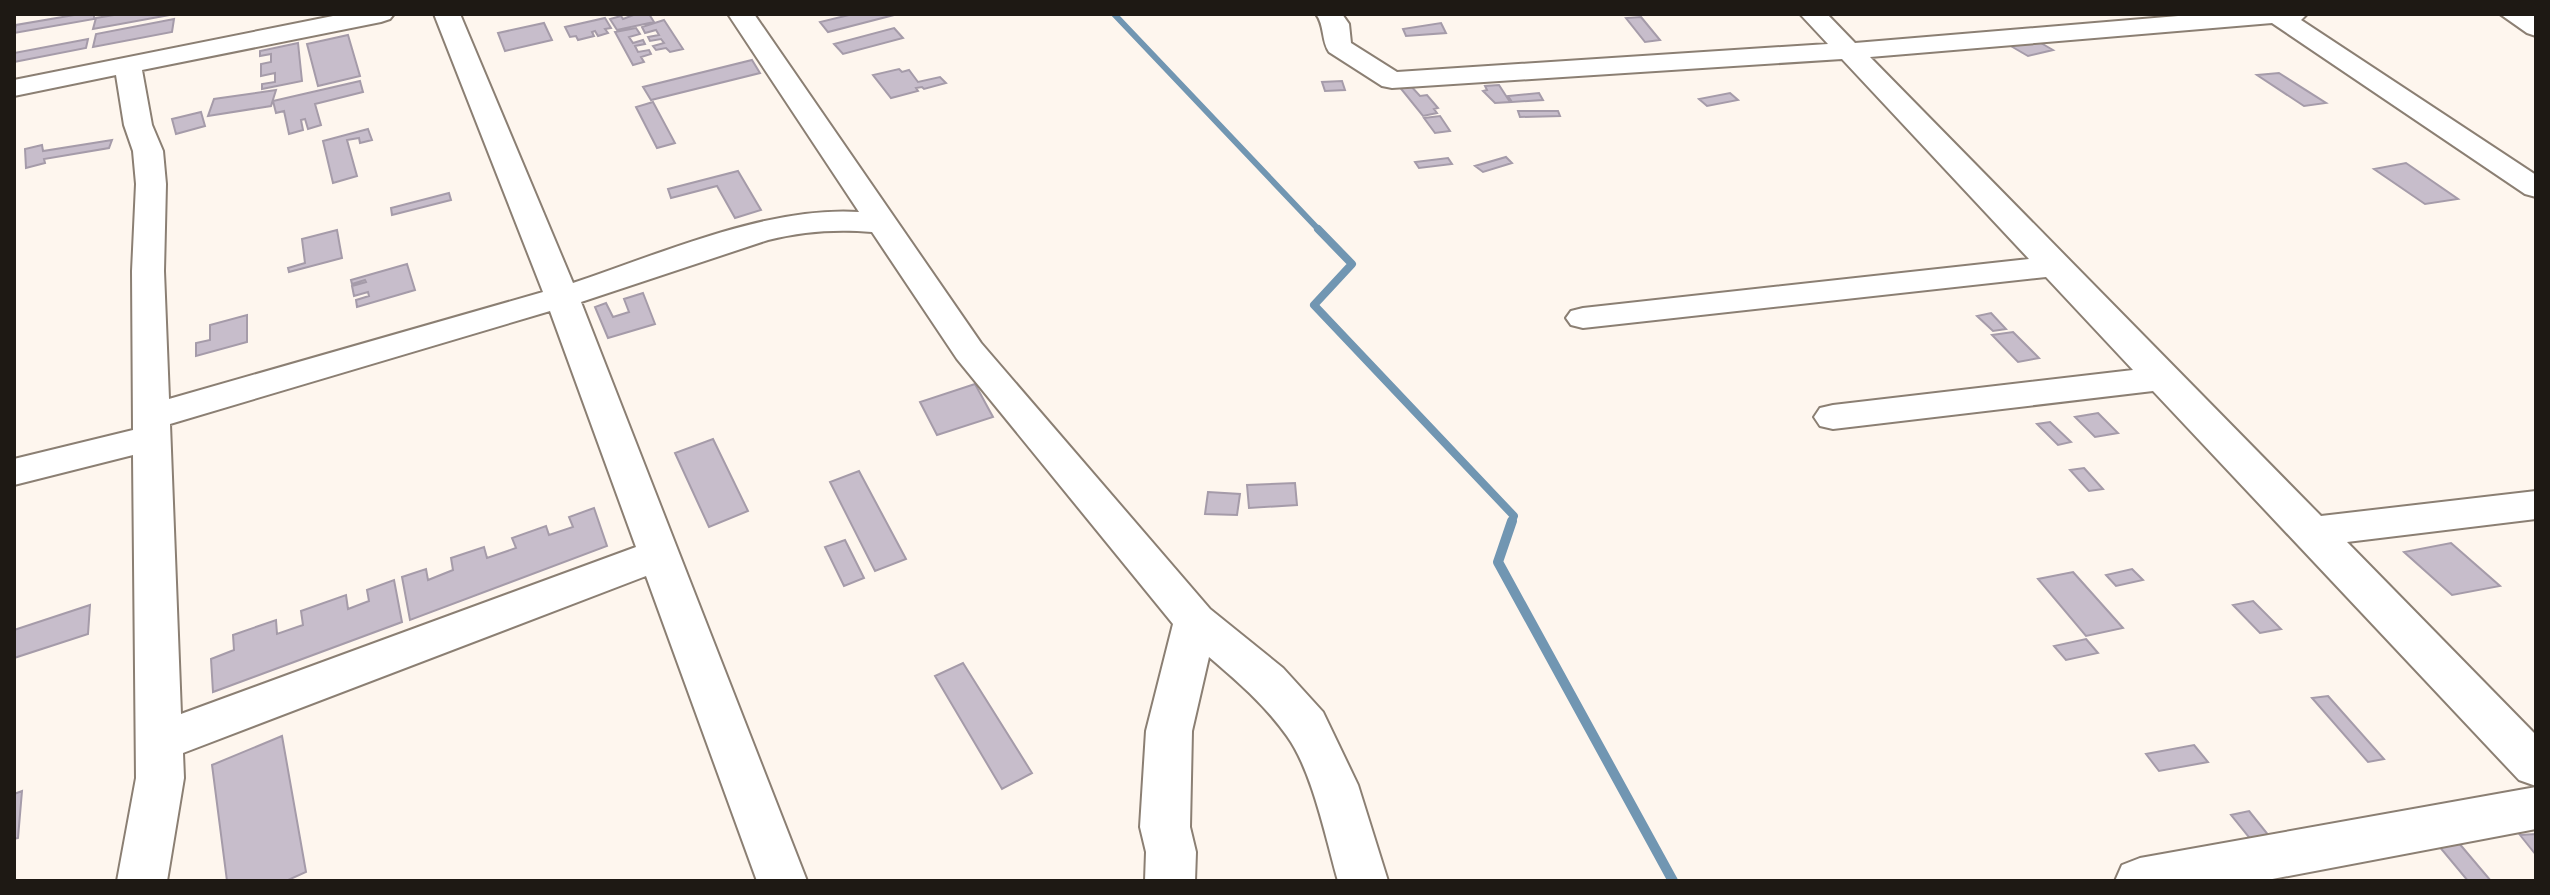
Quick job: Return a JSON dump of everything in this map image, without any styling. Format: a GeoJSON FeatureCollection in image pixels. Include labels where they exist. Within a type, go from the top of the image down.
{"type":"FeatureCollection","features":[{"type":"Feature","properties":{"kind":"street"},"geometry":{"type":"LineString","coordinates":[[14,88],[323,20],[381,14]]}},
{"type":"Feature","properties":{"kind":"street"},"geometry":{"type":"LineString","coordinates":[[447,14],[562,297],[782,881]]}},
{"type":"Feature","properties":{"kind":"street"},"geometry":{"type":"LineString","coordinates":[[741,14],[969,351],[1195,621],[1267,681],[1307,726],[1334,785],[1363,881]]}},
{"type":"Feature","properties":{"kind":"street"},"geometry":{"type":"LineString","coordinates":[[1329,14],[1336,24],[1338,46],[1392,80],[1848,51],[2282,14],[2536,188]]}},
{"type":"Feature","properties":{"kind":"street"},"geometry":{"type":"LineString","coordinates":[[1813,14],[2536,766]]}},
{"type":"Feature","properties":{"kind":"street"},"geometry":{"type":"LineString","coordinates":[[2513,14],[2536,28]]}},
{"type":"Feature","properties":{"kind":"street"},"geometry":{"type":"LineString","coordinates":[[128,65],[138,125],[148,151],[151,184],[148,271],[160,778],[142,881]]}},
{"type":"Feature","properties":{"kind":"street"},"geometry":{"type":"LineString","coordinates":[[797,223],[857,187]]}},
{"type":"Feature","properties":{"kind":"street"},"geometry":{"type":"LineString","coordinates":[[14,472],[797,223],[838,220],[882,223]]}},
{"type":"Feature","properties":{"kind":"street"},"geometry":{"type":"LineString","coordinates":[[1583,318],[2055,266]]}},
{"type":"Feature","properties":{"kind":"street"},"geometry":{"type":"LineString","coordinates":[[1833,417],[2162,378]]}},
{"type":"Feature","properties":{"kind":"street"},"geometry":{"type":"LineString","coordinates":[[2311,532],[2536,505]]}},
{"type":"Feature","properties":{"kind":"street"},"geometry":{"type":"LineString","coordinates":[[159,742],[659,555]]}},
{"type":"Feature","properties":{"kind":"street"},"geometry":{"type":"LineString","coordinates":[[1170,881],[1171,852],[1165,827],[1169,731],[1195,621]]}},
{"type":"Feature","properties":{"kind":"street"},"geometry":{"type":"LineString","coordinates":[[2140,881],[2536,808]]}},
{"type":"Feature","properties":{"kind":"building"},"geometry":{"type":"Polygon","coordinates":[[[94,14],[94,19],[14,33],[16,25],[94,14]]]}},
{"type":"Feature","properties":{"kind":"building"},"geometry":{"type":"Polygon","coordinates":[[[120,14],[175,14],[93,29],[96,18],[120,14]]]}},
{"type":"Feature","properties":{"kind":"building"},"geometry":{"type":"Polygon","coordinates":[[[636,14],[649,14],[654,22],[617,30],[610,19],[621,16],[623,19],[636,14]]]}},
{"type":"Feature","properties":{"kind":"building"},"geometry":{"type":"Polygon","coordinates":[[[853,14],[898,14],[828,32],[820,22],[853,14]]]}},
{"type":"Feature","properties":{"kind":"building"},"geometry":{"type":"Polygon","coordinates":[[[1641,17],[1660,40],[1645,42],[1626,18],[1641,17]]]}},
{"type":"Feature","properties":{"kind":"building"},"geometry":{"type":"Polygon","coordinates":[[[605,18],[611,28],[605,29],[608,33],[598,36],[595,31],[592,32],[594,36],[578,40],[576,36],[570,37],[565,27],[605,18]]]}},
{"type":"Feature","properties":{"kind":"building"},"geometry":{"type":"Polygon","coordinates":[[[174,19],[172,32],[93,47],[96,34],[174,19]]]}},
{"type":"Feature","properties":{"kind":"building"},"geometry":{"type":"Polygon","coordinates":[[[664,20],[683,49],[670,52],[666,48],[656,50],[653,46],[664,43],[661,39],[650,41],[648,37],[659,35],[656,30],[645,33],[642,27],[664,20]]]}},
{"type":"Feature","properties":{"kind":"building"},"geometry":{"type":"Polygon","coordinates":[[[544,23],[552,40],[505,51],[498,33],[544,23]]]}},
{"type":"Feature","properties":{"kind":"building"},"geometry":{"type":"Polygon","coordinates":[[[1441,23],[1446,33],[1406,36],[1403,29],[1441,23]]]}},
{"type":"Feature","properties":{"kind":"building"},"geometry":{"type":"Polygon","coordinates":[[[636,28],[640,34],[629,37],[633,43],[643,40],[645,44],[635,46],[638,52],[649,50],[651,54],[641,57],[644,62],[633,65],[615,32],[636,28]]]}},
{"type":"Feature","properties":{"kind":"building"},"geometry":{"type":"Polygon","coordinates":[[[894,28],[903,38],[843,54],[834,44],[894,28]]]}},
{"type":"Feature","properties":{"kind":"building"},"geometry":{"type":"Polygon","coordinates":[[[348,35],[360,76],[318,86],[307,44],[348,35]]]}},
{"type":"Feature","properties":{"kind":"building"},"geometry":{"type":"Polygon","coordinates":[[[88,39],[86,48],[14,62],[14,53],[88,39]]]}},
{"type":"Feature","properties":{"kind":"building"},"geometry":{"type":"Polygon","coordinates":[[[2034,39],[2053,50],[2028,56],[2009,45],[2034,39]]]}},
{"type":"Feature","properties":{"kind":"building"},"geometry":{"type":"Polygon","coordinates":[[[298,43],[302,81],[262,89],[262,84],[275,82],[275,73],[261,76],[261,64],[271,62],[271,54],[260,56],[260,51],[298,43]]]}},
{"type":"Feature","properties":{"kind":"building"},"geometry":{"type":"Polygon","coordinates":[[[752,60],[760,73],[651,100],[643,87],[752,60]]]}},
{"type":"Feature","properties":{"kind":"building"},"geometry":{"type":"Polygon","coordinates":[[[899,69],[902,72],[909,70],[918,82],[940,77],[946,83],[916,88],[918,91],[891,98],[873,75],[899,69]]]}},
{"type":"Feature","properties":{"kind":"building"},"geometry":{"type":"Polygon","coordinates":[[[2279,73],[2326,103],[2304,106],[2257,75],[2279,73]]]}},
{"type":"Feature","properties":{"kind":"building"},"geometry":{"type":"Polygon","coordinates":[[[360,81],[363,92],[315,104],[321,125],[308,129],[305,119],[301,120],[303,130],[289,134],[284,111],[276,113],[273,101],[360,81]]]}},
{"type":"Feature","properties":{"kind":"building"},"geometry":{"type":"Polygon","coordinates":[[[1342,81],[1345,90],[1325,91],[1322,82],[1342,81]]]}},
{"type":"Feature","properties":{"kind":"building"},"geometry":{"type":"Polygon","coordinates":[[[1409,84],[1420,96],[1427,95],[1438,108],[1434,109],[1437,113],[1423,116],[1398,85],[1409,84]]]}},
{"type":"Feature","properties":{"kind":"building"},"geometry":{"type":"Polygon","coordinates":[[[1499,85],[1510,102],[1495,103],[1483,91],[1487,90],[1485,86],[1499,85]]]}},
{"type":"Feature","properties":{"kind":"building"},"geometry":{"type":"Polygon","coordinates":[[[276,90],[271,106],[208,116],[214,99],[276,90]]]}},
{"type":"Feature","properties":{"kind":"building"},"geometry":{"type":"Polygon","coordinates":[[[1539,93],[1543,100],[1512,102],[1508,96],[1539,93]]]}},
{"type":"Feature","properties":{"kind":"building"},"geometry":{"type":"Polygon","coordinates":[[[1730,93],[1738,100],[1707,106],[1699,99],[1730,93]]]}},
{"type":"Feature","properties":{"kind":"building"},"geometry":{"type":"Polygon","coordinates":[[[653,102],[675,143],[657,148],[636,107],[653,102]]]}},
{"type":"Feature","properties":{"kind":"building"},"geometry":{"type":"Polygon","coordinates":[[[1518,111],[1558,111],[1560,116],[1520,117],[1518,111]]]}},
{"type":"Feature","properties":{"kind":"building"},"geometry":{"type":"Polygon","coordinates":[[[201,112],[205,126],[176,134],[172,119],[201,112]]]}},
{"type":"Feature","properties":{"kind":"building"},"geometry":{"type":"Polygon","coordinates":[[[1440,116],[1450,131],[1435,133],[1424,118],[1440,116]]]}},
{"type":"Feature","properties":{"kind":"building"},"geometry":{"type":"Polygon","coordinates":[[[368,129],[372,140],[360,143],[359,138],[347,140],[357,176],[333,183],[323,141],[368,129]]]}},
{"type":"Feature","properties":{"kind":"building"},"geometry":{"type":"Polygon","coordinates":[[[112,140],[109,148],[44,159],[45,163],[26,168],[25,149],[42,145],[43,151],[112,140]]]}},
{"type":"Feature","properties":{"kind":"building"},"geometry":{"type":"Polygon","coordinates":[[[1506,157],[1512,163],[1483,172],[1475,166],[1506,157]]]}},
{"type":"Feature","properties":{"kind":"building"},"geometry":{"type":"Polygon","coordinates":[[[1448,158],[1452,164],[1419,168],[1415,162],[1448,158]]]}},
{"type":"Feature","properties":{"kind":"building"},"geometry":{"type":"Polygon","coordinates":[[[2406,163],[2458,199],[2425,204],[2374,169],[2406,163]]]}},
{"type":"Feature","properties":{"kind":"building"},"geometry":{"type":"Polygon","coordinates":[[[738,171],[761,210],[735,218],[717,186],[671,198],[668,189],[738,171]]]}},
{"type":"Feature","properties":{"kind":"building"},"geometry":{"type":"Polygon","coordinates":[[[449,193],[451,200],[392,215],[391,208],[449,193]]]}},
{"type":"Feature","properties":{"kind":"building"},"geometry":{"type":"Polygon","coordinates":[[[337,230],[342,258],[289,272],[288,268],[305,263],[302,239],[337,230]]]}},
{"type":"Feature","properties":{"kind":"building"},"geometry":{"type":"Polygon","coordinates":[[[407,264],[415,290],[357,307],[356,300],[369,296],[368,292],[354,296],[352,286],[366,282],[352,284],[351,280],[407,264]]]}},
{"type":"Feature","properties":{"kind":"building"},"geometry":{"type":"Polygon","coordinates":[[[643,293],[655,324],[608,338],[595,307],[606,303],[613,317],[629,312],[624,299],[643,293]]]}},
{"type":"Feature","properties":{"kind":"building"},"geometry":{"type":"Polygon","coordinates":[[[1991,313],[2006,329],[1993,331],[1977,316],[1991,313]]]}},
{"type":"Feature","properties":{"kind":"building"},"geometry":{"type":"Polygon","coordinates":[[[247,315],[247,342],[196,356],[196,343],[210,340],[210,325],[247,315]]]}},
{"type":"Feature","properties":{"kind":"building"},"geometry":{"type":"Polygon","coordinates":[[[2013,332],[2039,358],[2018,362],[1992,335],[2013,332]]]}},
{"type":"Feature","properties":{"kind":"building"},"geometry":{"type":"Polygon","coordinates":[[[975,384],[993,417],[937,435],[920,402],[975,384]]]}},
{"type":"Feature","properties":{"kind":"building"},"geometry":{"type":"Polygon","coordinates":[[[2098,413],[2118,433],[2095,437],[2075,417],[2098,413]]]}},
{"type":"Feature","properties":{"kind":"building"},"geometry":{"type":"Polygon","coordinates":[[[2050,422],[2071,442],[2058,445],[2037,424],[2050,422]]]}},
{"type":"Feature","properties":{"kind":"building"},"geometry":{"type":"Polygon","coordinates":[[[713,439],[748,511],[709,527],[675,453],[713,439]]]}},
{"type":"Feature","properties":{"kind":"building"},"geometry":{"type":"Polygon","coordinates":[[[2084,468],[2103,489],[2089,491],[2070,470],[2084,468]]]}},
{"type":"Feature","properties":{"kind":"building"},"geometry":{"type":"Polygon","coordinates":[[[859,471],[906,559],[875,571],[830,482],[859,471]]]}},
{"type":"Feature","properties":{"kind":"building"},"geometry":{"type":"Polygon","coordinates":[[[1295,483],[1297,505],[1249,508],[1247,485],[1295,483]]]}},
{"type":"Feature","properties":{"kind":"building"},"geometry":{"type":"Polygon","coordinates":[[[1208,492],[1240,494],[1237,515],[1205,514],[1208,492]]]}},
{"type":"Feature","properties":{"kind":"building"},"geometry":{"type":"Polygon","coordinates":[[[594,508],[607,546],[410,620],[402,577],[426,569],[428,580],[453,570],[451,558],[484,547],[487,558],[516,548],[512,538],[546,526],[549,535],[573,527],[569,517],[594,508]]]}},
{"type":"Feature","properties":{"kind":"building"},"geometry":{"type":"Polygon","coordinates":[[[845,540],[864,578],[844,586],[825,547],[845,540]]]}},
{"type":"Feature","properties":{"kind":"building"},"geometry":{"type":"Polygon","coordinates":[[[2451,543],[2500,586],[2452,595],[2404,552],[2451,543]]]}},
{"type":"Feature","properties":{"kind":"building"},"geometry":{"type":"Polygon","coordinates":[[[2132,569],[2143,580],[2116,586],[2106,575],[2132,569]]]}},
{"type":"Feature","properties":{"kind":"building"},"geometry":{"type":"Polygon","coordinates":[[[2073,572],[2123,628],[2086,636],[2038,579],[2073,572]]]}},
{"type":"Feature","properties":{"kind":"building"},"geometry":{"type":"Polygon","coordinates":[[[394,580],[402,622],[213,692],[211,659],[234,650],[233,635],[276,620],[277,634],[303,625],[301,611],[346,595],[348,609],[369,601],[367,590],[394,580]]]}},
{"type":"Feature","properties":{"kind":"building"},"geometry":{"type":"Polygon","coordinates":[[[2253,601],[2281,629],[2260,633],[2233,605],[2253,601]]]}},
{"type":"Feature","properties":{"kind":"building"},"geometry":{"type":"Polygon","coordinates":[[[90,605],[88,634],[14,658],[14,630],[90,605]]]}},
{"type":"Feature","properties":{"kind":"building"},"geometry":{"type":"Polygon","coordinates":[[[2086,639],[2098,653],[2066,660],[2054,646],[2086,639]]]}},
{"type":"Feature","properties":{"kind":"building"},"geometry":{"type":"Polygon","coordinates":[[[963,663],[1032,773],[1002,789],[935,676],[963,663]]]}},
{"type":"Feature","properties":{"kind":"building"},"geometry":{"type":"Polygon","coordinates":[[[2328,696],[2384,759],[2368,762],[2312,698],[2328,696]]]}},
{"type":"Feature","properties":{"kind":"building"},"geometry":{"type":"Polygon","coordinates":[[[282,736],[306,872],[286,881],[227,881],[212,765],[282,736]]]}},
{"type":"Feature","properties":{"kind":"building"},"geometry":{"type":"Polygon","coordinates":[[[2194,745],[2208,762],[2159,771],[2146,754],[2194,745]]]}},
{"type":"Feature","properties":{"kind":"building"},"geometry":{"type":"Polygon","coordinates":[[[22,791],[18,838],[14,839],[14,794],[22,791]]]}},
{"type":"Feature","properties":{"kind":"building"},"geometry":{"type":"Polygon","coordinates":[[[2249,811],[2278,847],[2260,851],[2231,815],[2249,811]]]}},
{"type":"Feature","properties":{"kind":"building"},"geometry":{"type":"Polygon","coordinates":[[[2536,834],[2536,855],[2520,835],[2536,834]]]}},
{"type":"Feature","properties":{"kind":"building"},"geometry":{"type":"Polygon","coordinates":[[[2458,842],[2491,881],[2468,881],[2438,845],[2458,842]]]}},
{"type":"Feature","properties":{"kind":"waterway"},"geometry":{"type":"LineString","coordinates":[[1114,14],[1320,231]]}},
{"type":"Feature","properties":{"kind":"waterway"},"geometry":{"type":"LineString","coordinates":[[1318,229],[1352,264],[1314,305],[1514,516],[1511,523]]}},
{"type":"Feature","properties":{"kind":"waterway"},"geometry":{"type":"LineString","coordinates":[[1512,521],[1498,562],[1673,881]]}}]}
